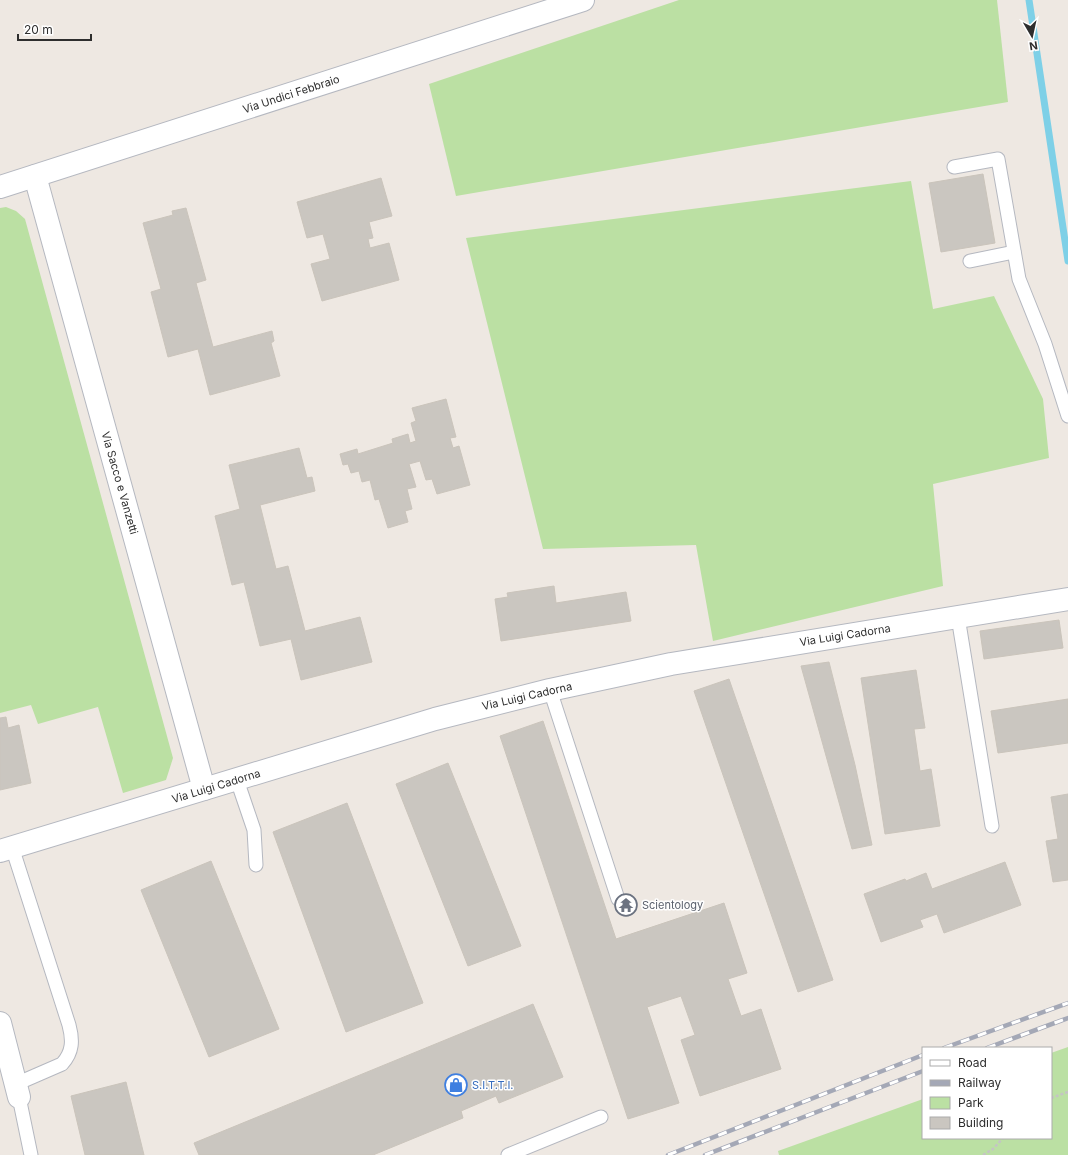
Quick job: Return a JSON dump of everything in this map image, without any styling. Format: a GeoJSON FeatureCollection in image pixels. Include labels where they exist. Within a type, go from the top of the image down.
{"type":"FeatureCollection","features":[{"type":"Feature","properties":{"kind":"street","name":"Via Undici Febbraio"},"geometry":{"type":"LineString","coordinates":[[0,187],[582,0]]}},
{"type":"Feature","properties":{"kind":"street","name":"Via Sacco e Vanzetti"},"geometry":{"type":"LineString","coordinates":[[35,176],[204,789]]}},
{"type":"Feature","properties":{"kind":"street","name":"Via Luigi Cadorna"},"geometry":{"type":"LineString","coordinates":[[6,849],[454,713],[550,690],[671,664],[1068,599]]}},
{"type":"Feature","properties":{"kind":"street"},"geometry":{"type":"LineString","coordinates":[[0,1023],[18,1090]]}},
{"type":"Feature","properties":{"kind":"lane"},"geometry":{"type":"LineString","coordinates":[[954,167],[998,159],[1019,280],[1045,344],[1068,416]]}},
{"type":"Feature","properties":{"kind":"lane"},"geometry":{"type":"LineString","coordinates":[[970,261],[1014,252]]}},
{"type":"Feature","properties":{"kind":"lane"},"geometry":{"type":"LineString","coordinates":[[958,616],[992,826]]}},
{"type":"Feature","properties":{"kind":"lane"},"geometry":{"type":"LineString","coordinates":[[550,690],[618,899]]}},
{"type":"Feature","properties":{"kind":"lane"},"geometry":{"type":"LineString","coordinates":[[236,780],[254,830],[256,865]]}},
{"type":"Feature","properties":{"kind":"lane"},"geometry":{"type":"LineString","coordinates":[[6,849],[69,1025],[72,1043],[67,1058],[62,1064],[18,1090],[30,1155]]}},
{"type":"Feature","properties":{"kind":"lane"},"geometry":{"type":"LineString","coordinates":[[508,1155],[601,1117]]}},
{"type":"Feature","properties":{"kind":"path"},"geometry":{"type":"LineString","coordinates":[[1052,1098],[1068,1092]]}},
{"type":"Feature","properties":{"kind":"path"},"geometry":{"type":"LineString","coordinates":[[983,1155],[993,1150],[1002,1139]]}},
{"type":"Feature","properties":{"kind":"green space"},"geometry":{"type":"Polygon","coordinates":[[[679,0],[997,0],[1008,102],[456,196],[429,84],[679,0]]]}},
{"type":"Feature","properties":{"kind":"green space"},"geometry":{"type":"Polygon","coordinates":[[[911,181],[933,309],[994,296],[1043,399],[1049,458],[933,484],[943,586],[713,641],[696,545],[543,549],[466,238],[911,181]]]}},
{"type":"Feature","properties":{"kind":"green space"},"geometry":{"type":"Polygon","coordinates":[[[6,207],[16,211],[25,219],[173,758],[166,780],[123,793],[98,707],[38,724],[31,705],[0,713],[0,208],[6,207]]]}},
{"type":"Feature","properties":{"kind":"green space"},"geometry":{"type":"Polygon","coordinates":[[[1068,1047],[1068,1155],[779,1155],[778,1151],[922,1099],[922,1139],[1052,1139],[1052,1053],[1068,1047]]]}},
{"type":"Feature","properties":{"kind":"building"},"geometry":{"type":"Polygon","coordinates":[[[983,174],[995,243],[941,252],[929,183],[983,174]]]}},
{"type":"Feature","properties":{"kind":"building"},"geometry":{"type":"Polygon","coordinates":[[[381,178],[392,216],[369,222],[373,238],[368,239],[370,248],[389,243],[399,280],[322,301],[311,264],[330,259],[323,234],[307,238],[297,202],[381,178]]]}},
{"type":"Feature","properties":{"kind":"building"},"geometry":{"type":"Polygon","coordinates":[[[186,208],[206,280],[196,283],[213,347],[272,331],[274,341],[271,343],[280,376],[210,395],[198,349],[168,357],[151,292],[161,289],[143,223],[173,215],[172,211],[186,208]]]}},
{"type":"Feature","properties":{"kind":"building"},"geometry":{"type":"Polygon","coordinates":[[[446,399],[456,437],[450,438],[453,448],[459,446],[470,485],[437,494],[432,479],[426,480],[420,461],[409,464],[416,487],[407,489],[412,509],[405,511],[408,522],[388,528],[379,499],[375,500],[370,480],[362,482],[359,471],[351,473],[348,464],[343,465],[340,454],[357,449],[358,454],[393,443],[392,439],[408,434],[410,443],[416,441],[411,423],[416,421],[412,408],[446,399]]]}},
{"type":"Feature","properties":{"kind":"building"},"geometry":{"type":"Polygon","coordinates":[[[299,448],[307,478],[312,477],[315,491],[260,505],[276,569],[288,566],[305,631],[360,617],[372,662],[301,680],[291,639],[260,646],[244,582],[232,585],[215,516],[240,509],[229,465],[299,448]]]}},
{"type":"Feature","properties":{"kind":"building"},"geometry":{"type":"Polygon","coordinates":[[[554,586],[556,603],[626,592],[631,621],[501,641],[495,599],[508,597],[507,593],[554,586]]]}},
{"type":"Feature","properties":{"kind":"building"},"geometry":{"type":"Polygon","coordinates":[[[1059,620],[1063,648],[984,659],[980,631],[1059,620]]]}},
{"type":"Feature","properties":{"kind":"building"},"geometry":{"type":"Polygon","coordinates":[[[829,662],[855,765],[872,845],[852,849],[801,666],[829,662]]]}},
{"type":"Feature","properties":{"kind":"building"},"geometry":{"type":"Polygon","coordinates":[[[916,670],[925,728],[914,729],[920,771],[931,769],[940,826],[885,834],[861,678],[916,670]]]}},
{"type":"Feature","properties":{"kind":"building"},"geometry":{"type":"Polygon","coordinates":[[[729,679],[833,980],[798,992],[694,691],[729,679]]]}},
{"type":"Feature","properties":{"kind":"building"},"geometry":{"type":"Polygon","coordinates":[[[1068,699],[1068,743],[998,753],[991,711],[1068,699]]]}},
{"type":"Feature","properties":{"kind":"building"},"geometry":{"type":"Polygon","coordinates":[[[6,717],[8,728],[19,725],[31,783],[0,790],[0,718],[6,717]]]}},
{"type":"Feature","properties":{"kind":"building"},"geometry":{"type":"Polygon","coordinates":[[[543,721],[616,939],[724,903],[747,973],[728,979],[741,1016],[761,1009],[781,1069],[700,1096],[681,1040],[695,1035],[681,996],[647,1007],[679,1103],[628,1119],[500,736],[543,721]]]}},
{"type":"Feature","properties":{"kind":"building"},"geometry":{"type":"Polygon","coordinates":[[[448,763],[521,946],[468,966],[396,784],[448,763]]]}},
{"type":"Feature","properties":{"kind":"building"},"geometry":{"type":"Polygon","coordinates":[[[1068,794],[1068,880],[1053,882],[1046,841],[1058,839],[1051,797],[1068,794]]]}},
{"type":"Feature","properties":{"kind":"building"},"geometry":{"type":"Polygon","coordinates":[[[347,803],[423,1003],[346,1032],[273,832],[347,803]]]}},
{"type":"Feature","properties":{"kind":"building"},"geometry":{"type":"Polygon","coordinates":[[[211,861],[279,1029],[209,1057],[141,890],[211,861]]]}},
{"type":"Feature","properties":{"kind":"building"},"geometry":{"type":"Polygon","coordinates":[[[1005,862],[1021,905],[944,933],[937,914],[920,920],[923,927],[881,942],[864,894],[926,873],[932,889],[1005,862]]]}},
{"type":"Feature","properties":{"kind":"building"},"geometry":{"type":"Polygon","coordinates":[[[533,1004],[563,1077],[499,1103],[496,1096],[461,1111],[463,1118],[373,1155],[199,1155],[194,1143],[533,1004]]]}},
{"type":"Feature","properties":{"kind":"building"},"geometry":{"type":"Polygon","coordinates":[[[126,1082],[144,1155],[85,1155],[71,1096],[126,1082]]]}},
{"type":"Feature","properties":{"kind":"waterway"},"geometry":{"type":"LineString","coordinates":[[1029,0],[1068,261]]}},
{"type":"Feature","properties":{"kind":"railway"},"geometry":{"type":"LineString","coordinates":[[947,1047],[1068,1003]]}},
{"type":"Feature","properties":{"kind":"railway"},"geometry":{"type":"LineString","coordinates":[[990,1047],[1068,1018]]}},
{"type":"Feature","properties":{"kind":"railway"},"geometry":{"type":"LineString","coordinates":[[668,1155],[922,1055]]}},
{"type":"Feature","properties":{"kind":"railway"},"geometry":{"type":"LineString","coordinates":[[705,1155],[922,1071]]}},
{"type":"Feature","properties":{"kind":"place","name":"Scientology"},"geometry":{"type":"Point","coordinates":[626,905]}},
{"type":"Feature","properties":{"kind":"place","name":"S.I.T.T.I."},"geometry":{"type":"Point","coordinates":[456,1085]}}]}
